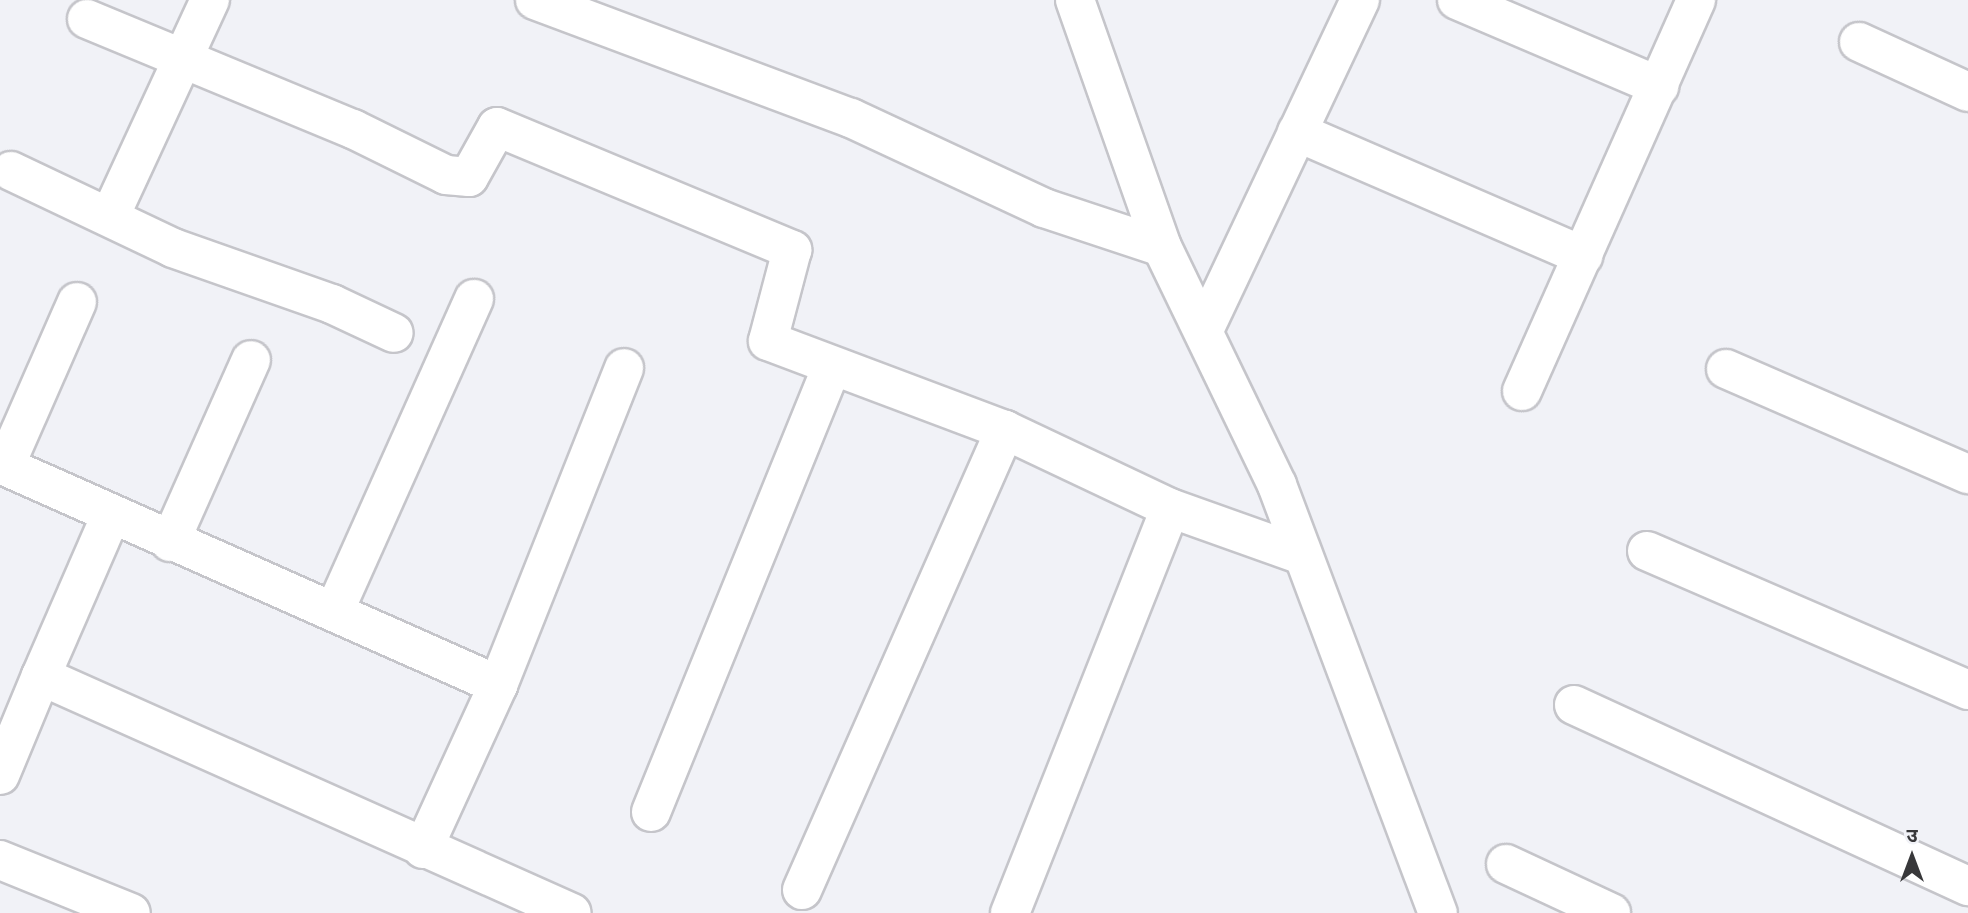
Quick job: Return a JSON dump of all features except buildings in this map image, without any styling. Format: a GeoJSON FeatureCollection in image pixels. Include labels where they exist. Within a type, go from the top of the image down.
{"type":"FeatureCollection","features":[{"type":"Feature","properties":{"kind":"street"},"geometry":{"type":"LineString","coordinates":[[111,214],[210,0]]}},
{"type":"Feature","properties":{"kind":"street"},"geometry":{"type":"LineString","coordinates":[[535,0],[851,118],[1044,208],[1162,247]]}},
{"type":"Feature","properties":{"kind":"street"},"geometry":{"type":"LineString","coordinates":[[1204,330],[1360,0]]}},
{"type":"Feature","properties":{"kind":"street"},"geometry":{"type":"LineString","coordinates":[[1457,0],[1659,86]]}},
{"type":"Feature","properties":{"kind":"street"},"geometry":{"type":"LineString","coordinates":[[1522,391],[1696,0]]}},
{"type":"Feature","properties":{"kind":"street"},"geometry":{"type":"LineString","coordinates":[[1070,3],[1162,247],[1277,485],[1438,913]]}},
{"type":"Feature","properties":{"kind":"street"},"geometry":{"type":"LineString","coordinates":[[87,19],[184,58],[446,175],[470,177],[497,127],[792,250],[768,341],[1005,430],[1170,508],[1302,555]]}},
{"type":"Feature","properties":{"kind":"street"},"geometry":{"type":"LineString","coordinates":[[1859,42],[1968,92]]}},
{"type":"Feature","properties":{"kind":"street"},"geometry":{"type":"LineString","coordinates":[[1297,132],[1583,256]]}},
{"type":"Feature","properties":{"kind":"street"},"geometry":{"type":"LineString","coordinates":[[12,171],[111,214],[173,248],[332,304],[394,333]]}},
{"type":"Feature","properties":{"kind":"street"},"geometry":{"type":"LineString","coordinates":[[334,612],[474,299]]}},
{"type":"Feature","properties":{"kind":"street"},"geometry":{"type":"LineString","coordinates":[[77,302],[2,465],[170,542],[498,685]]}},
{"type":"Feature","properties":{"kind":"street"},"geometry":{"type":"LineString","coordinates":[[170,542],[250,360]]}},
{"type":"Feature","properties":{"kind":"street"},"geometry":{"type":"LineString","coordinates":[[651,812],[832,366]]}},
{"type":"Feature","properties":{"kind":"street"},"geometry":{"type":"LineString","coordinates":[[423,849],[498,685],[624,368]]}},
{"type":"Feature","properties":{"kind":"street"},"geometry":{"type":"LineString","coordinates":[[1726,369],[1968,474]]}},
{"type":"Feature","properties":{"kind":"street"},"geometry":{"type":"LineString","coordinates":[[803,890],[1005,430]]}},
{"type":"Feature","properties":{"kind":"street"},"geometry":{"type":"LineString","coordinates":[[1010,913],[1170,508]]}},
{"type":"Feature","properties":{"kind":"street"},"geometry":{"type":"LineString","coordinates":[[0,775],[111,515]]}},
{"type":"Feature","properties":{"kind":"street"},"geometry":{"type":"LineString","coordinates":[[1647,551],[1968,690]]}},
{"type":"Feature","properties":{"kind":"street"},"geometry":{"type":"LineString","coordinates":[[41,676],[423,849],[572,913]]}},
{"type":"Feature","properties":{"kind":"street"},"geometry":{"type":"LineString","coordinates":[[1574,705],[1968,886]]}},
{"type":"Feature","properties":{"kind":"street"},"geometry":{"type":"LineString","coordinates":[[0,860],[131,913]]}},
{"type":"Feature","properties":{"kind":"street"},"geometry":{"type":"LineString","coordinates":[[1506,864],[1611,913]]}},
{"type":"Feature","properties":{"kind":"street"},"geometry":{"type":"LineString","coordinates":[[1961,913],[1968,896]]}}]}
